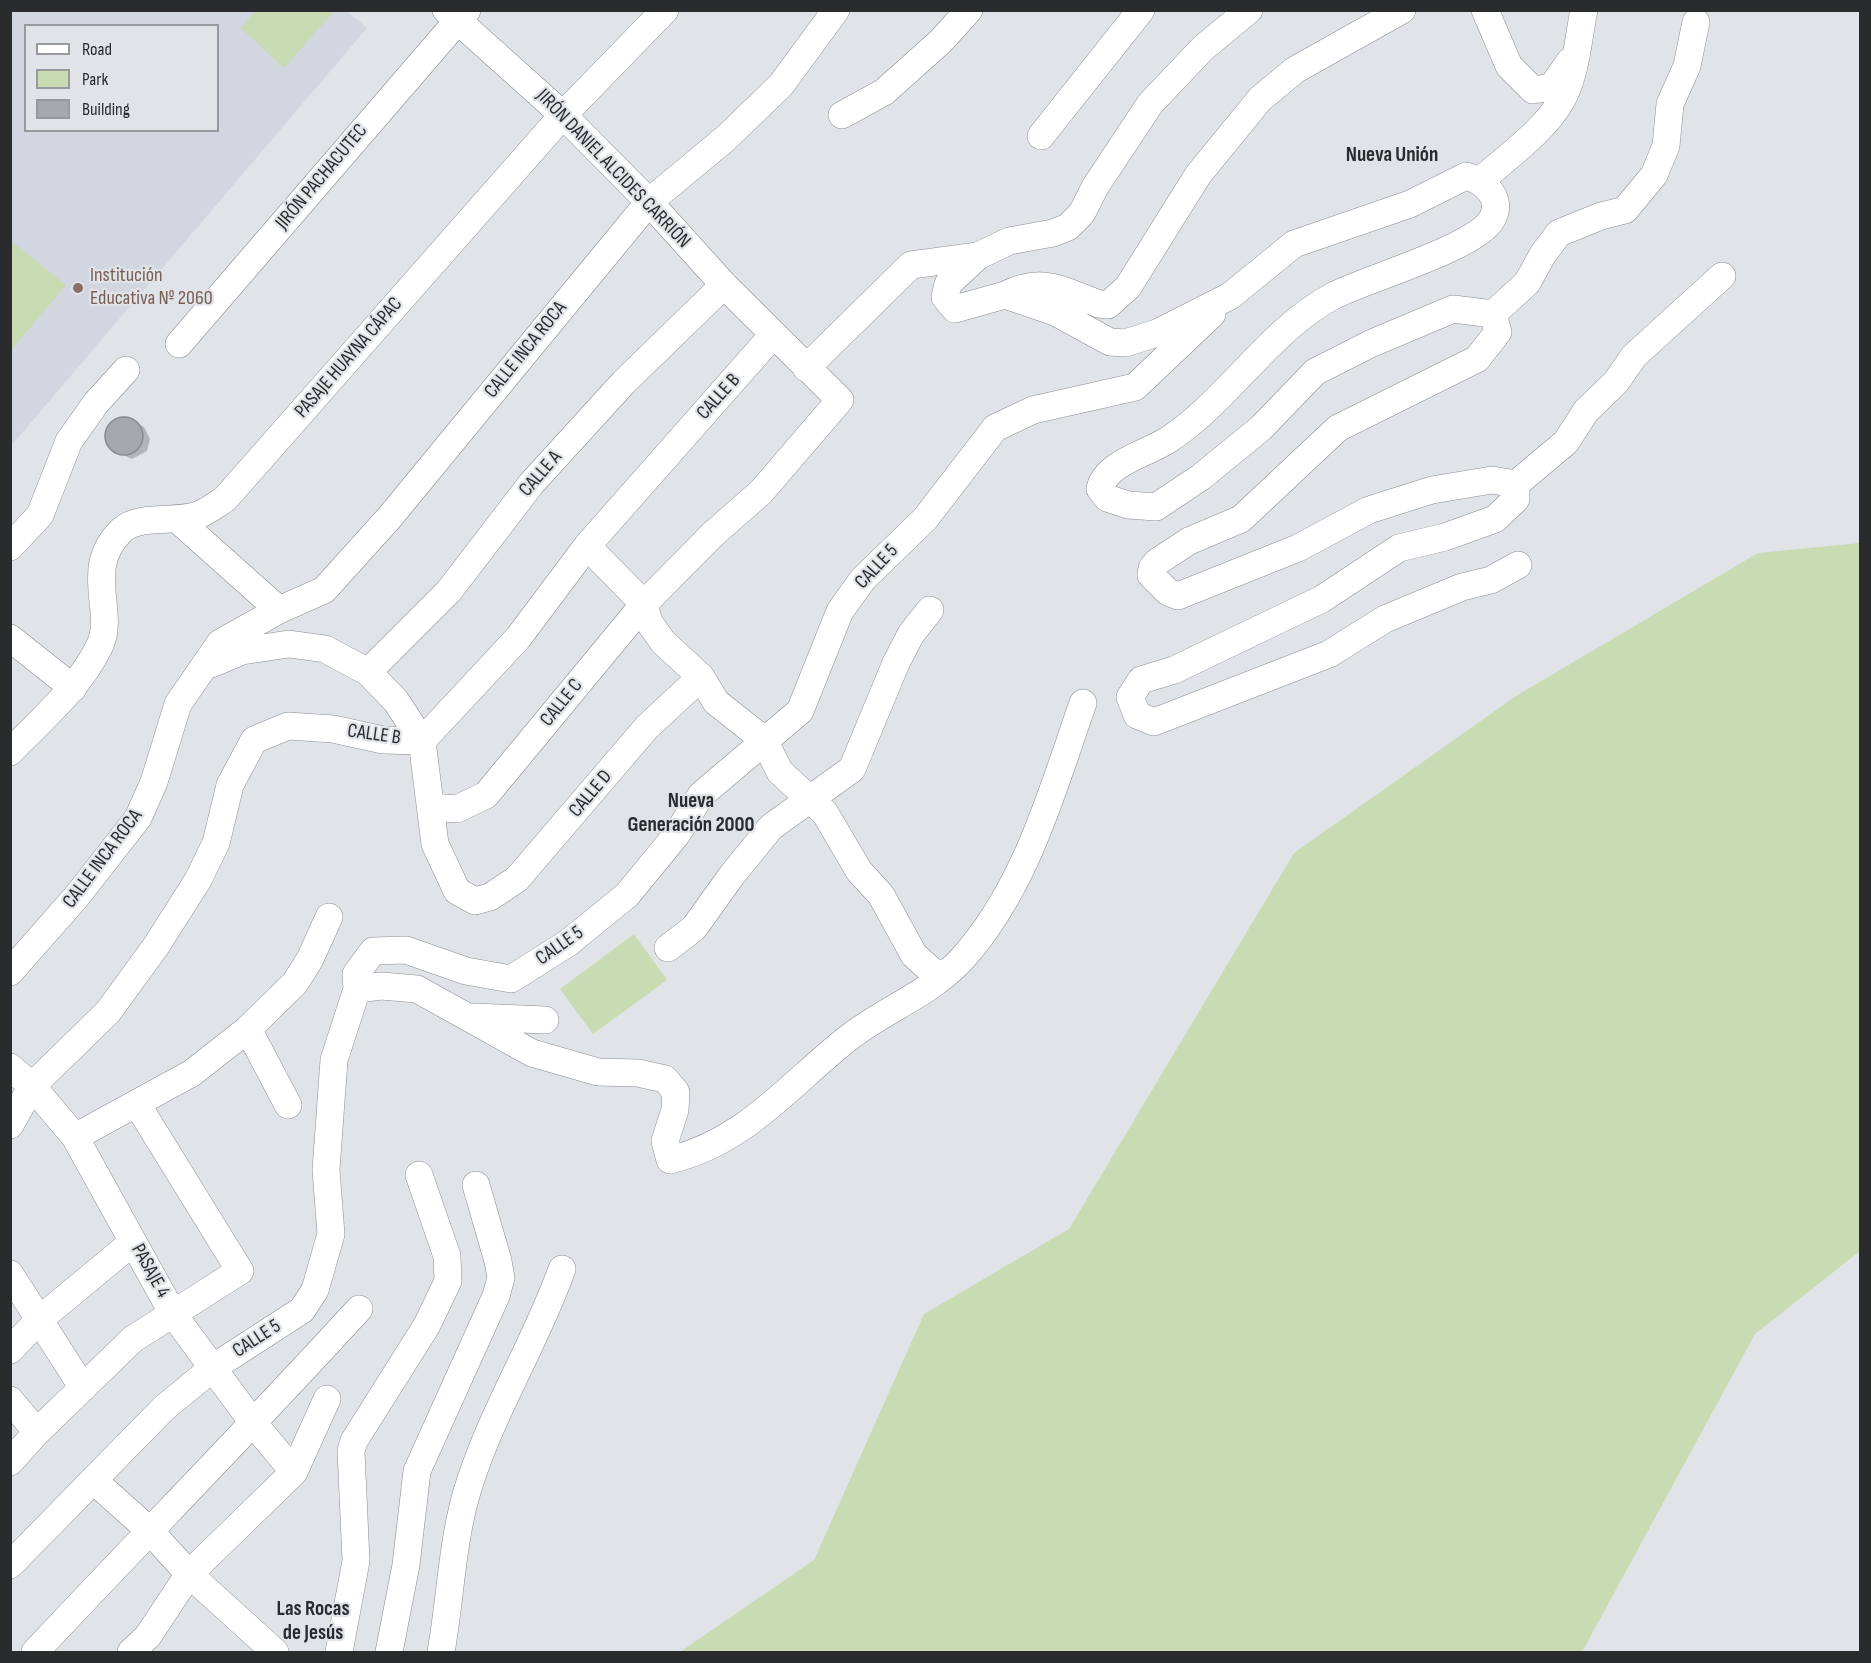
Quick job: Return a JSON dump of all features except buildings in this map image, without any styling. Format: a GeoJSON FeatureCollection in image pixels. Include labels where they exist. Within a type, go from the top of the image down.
{"type":"FeatureCollection","features":[{"type":"Feature","properties":{"kind":"street","name":"PASAJE HUAYNA CÁPAC"},"geometry":{"type":"LineString","coordinates":[[10,752],[73,688],[100,646],[104,628],[99,582],[109,547],[124,529],[144,522],[198,515],[225,499],[563,115],[665,10]]}},
{"type":"Feature","properties":{"kind":"street","name":"CALLE INCA ROCA"},"geometry":{"type":"LineString","coordinates":[[10,972],[77,896],[138,818],[154,782],[178,704],[220,643],[279,610],[324,590],[389,518],[649,202],[726,138],[782,85],[836,10]]}},
{"type":"Feature","properties":{"kind":"street"},"geometry":{"type":"LineString","coordinates":[[842,115],[884,92],[941,41],[969,10]]}},
{"type":"Feature","properties":{"kind":"street"},"geometry":{"type":"LineString","coordinates":[[1041,136],[1141,10]]}},
{"type":"Feature","properties":{"kind":"street"},"geometry":{"type":"LineString","coordinates":[[1249,10],[1203,48],[1150,104],[1095,187],[1082,213],[1068,227],[1053,233],[1009,241],[978,256],[948,284],[945,297],[949,303],[955,309],[961,309],[1005,295],[1022,286],[1042,284],[1099,304],[1108,305],[1116,300],[1128,287],[1198,175],[1260,99],[1295,70],[1402,10]]}},
{"type":"Feature","properties":{"kind":"street"},"geometry":{"type":"LineString","coordinates":[[1485,10],[1509,66],[1533,90],[1552,87],[1577,50]]}},
{"type":"Feature","properties":{"kind":"street"},"geometry":{"type":"LineString","coordinates":[[1481,180],[1549,117],[1561,102],[1577,50],[1584,10]]}},
{"type":"Feature","properties":{"kind":"street","name":"JIRÓN DANIEL ALCIDES CARRIÓN"},"geometry":{"type":"LineString","coordinates":[[456,14],[563,115],[649,202],[724,285],[840,400]]}},
{"type":"Feature","properties":{"kind":"street","name":"JIRÓN PACHACUTEC"},"geometry":{"type":"LineString","coordinates":[[179,344],[456,14]]}},
{"type":"Feature","properties":{"kind":"street"},"geometry":{"type":"LineString","coordinates":[[1005,295],[1055,312],[1117,343],[1157,333],[1230,296],[1294,244],[1410,204],[1466,176],[1481,180],[1489,187],[1495,203],[1493,218],[1482,230],[1395,272],[1332,296],[1282,333],[1218,398],[1169,440],[1119,466],[1102,482],[1100,489],[1107,498],[1143,508],[1156,507],[1201,477],[1261,428],[1315,372],[1370,344],[1453,309],[1492,314],[1527,283],[1543,254],[1559,233],[1601,216],[1625,210],[1654,175],[1666,146],[1670,104],[1687,66],[1696,22]]}},
{"type":"Feature","properties":{"kind":"street"},"geometry":{"type":"LineString","coordinates":[[806,368],[911,265],[978,256]]}},
{"type":"Feature","properties":{"kind":"street"},"geometry":{"type":"LineString","coordinates":[[1492,314],[1498,332],[1477,359],[1338,428],[1241,519],[1189,541],[1157,562],[1152,567],[1151,575],[1168,592],[1178,596],[1298,548],[1369,510],[1432,490],[1492,480],[1516,484],[1566,442],[1586,411],[1616,382],[1641,349],[1722,276]]}},
{"type":"Feature","properties":{"kind":"street","name":"CALLE A"},"geometry":{"type":"LineString","coordinates":[[368,672],[449,591],[531,484],[624,382],[724,285]]}},
{"type":"Feature","properties":{"kind":"street","name":"CALLE 5"},"geometry":{"type":"LineString","coordinates":[[10,1565],[164,1408],[214,1366],[302,1311],[315,1290],[331,1234],[326,1170],[334,1060],[357,989],[356,974],[373,951],[406,950],[466,971],[512,979],[568,943],[627,895],[677,834],[701,795],[800,711],[840,611],[863,579],[925,519],[995,428],[1033,410],[1135,387],[1230,296]]}},
{"type":"Feature","properties":{"kind":"street","name":"CALLE B"},"geometry":{"type":"LineString","coordinates":[[10,1125],[33,1086],[108,1012],[162,936],[198,880],[216,843],[230,785],[254,741],[288,726],[333,729],[383,740],[422,741],[518,638],[587,546],[773,335]]}},
{"type":"Feature","properties":{"kind":"street"},"geometry":{"type":"LineString","coordinates":[[10,548],[40,515],[69,441],[96,402],[126,370]]}},
{"type":"Feature","properties":{"kind":"street","name":"CALLE C"},"geometry":{"type":"LineString","coordinates":[[432,807],[457,809],[486,795],[644,604],[761,492],[840,400]]}},
{"type":"Feature","properties":{"kind":"street"},"geometry":{"type":"LineString","coordinates":[[1516,484],[1516,499],[1495,519],[1445,537],[1399,548],[1322,598],[1174,670],[1142,680],[1130,697],[1137,715],[1154,722],[1329,654],[1385,619],[1462,588],[1491,579],[1518,565]]}},
{"type":"Feature","properties":{"kind":"street"},"geometry":{"type":"LineString","coordinates":[[177,519],[279,610]]}},
{"type":"Feature","properties":{"kind":"street"},"geometry":{"type":"LineString","coordinates":[[587,546],[644,604],[650,622],[663,642],[701,677],[716,702],[764,740],[780,772],[825,813],[859,871],[881,895],[914,955],[934,973],[946,973]]}},
{"type":"Feature","properties":{"kind":"street"},"geometry":{"type":"LineString","coordinates":[[668,948],[694,928],[732,875],[771,827],[852,770],[896,663],[911,634],[930,610]]}},
{"type":"Feature","properties":{"kind":"street"},"geometry":{"type":"LineString","coordinates":[[10,638],[73,688]]}},
{"type":"Feature","properties":{"kind":"street"},"geometry":{"type":"LineString","coordinates":[[202,669],[242,651],[289,644],[325,649],[368,672],[396,701],[422,741],[432,807]]}},
{"type":"Feature","properties":{"kind":"street","name":"CALLE D"},"geometry":{"type":"LineString","coordinates":[[432,807],[435,844],[457,891],[475,901],[490,897],[516,879],[647,726],[701,677]]}},
{"type":"Feature","properties":{"kind":"street"},"geometry":{"type":"LineString","coordinates":[[357,989],[381,986],[417,990],[532,1053],[598,1072],[638,1073],[665,1079],[676,1092],[675,1110],[664,1141],[670,1160],[698,1154],[748,1125],[847,1038],[903,1005],[962,959],[1003,902],[1041,823],[1083,703]]}},
{"type":"Feature","properties":{"kind":"street"},"geometry":{"type":"LineString","coordinates":[[75,1137],[192,1073],[248,1029],[295,983],[310,959],[329,917]]}},
{"type":"Feature","properties":{"kind":"street"},"geometry":{"type":"LineString","coordinates":[[470,1017],[545,1020]]}},
{"type":"Feature","properties":{"kind":"street"},"geometry":{"type":"LineString","coordinates":[[248,1029],[288,1105]]}},
{"type":"Feature","properties":{"kind":"street","name":"PASAJE 4"},"geometry":{"type":"LineString","coordinates":[[10,1067],[33,1086],[75,1137],[173,1314],[214,1366],[254,1424],[294,1472]]}},
{"type":"Feature","properties":{"kind":"street"},"geometry":{"type":"LineString","coordinates":[[10,1462],[37,1432],[133,1338],[240,1271],[137,1104]]}},
{"type":"Feature","properties":{"kind":"street"},"geometry":{"type":"LineString","coordinates":[[339,1653],[356,1561],[351,1451],[354,1441],[427,1325],[448,1281],[447,1256],[419,1175]]}},
{"type":"Feature","properties":{"kind":"street"},"geometry":{"type":"LineString","coordinates":[[389,1653],[406,1565],[417,1471],[496,1296],[501,1278],[476,1185]]}},
{"type":"Feature","properties":{"kind":"street"},"geometry":{"type":"LineString","coordinates":[[10,1350],[40,1319],[133,1242]]}},
{"type":"Feature","properties":{"kind":"street"},"geometry":{"type":"LineString","coordinates":[[441,1653],[461,1519],[470,1482],[513,1375],[544,1318],[562,1269]]}},
{"type":"Feature","properties":{"kind":"street"},"geometry":{"type":"LineString","coordinates":[[10,1274],[82,1388]]}},
{"type":"Feature","properties":{"kind":"street"},"geometry":{"type":"LineString","coordinates":[[35,1653],[149,1530],[254,1424],[359,1309]]}},
{"type":"Feature","properties":{"kind":"street"},"geometry":{"type":"LineString","coordinates":[[131,1653],[148,1636],[189,1574],[294,1472],[327,1399]]}},
{"type":"Feature","properties":{"kind":"street"},"geometry":{"type":"LineString","coordinates":[[10,1400],[37,1432]]}},
{"type":"Feature","properties":{"kind":"street"},"geometry":{"type":"LineString","coordinates":[[93,1480],[149,1530],[189,1574],[275,1653]]}},
{"type":"Feature","properties":{"kind":"shaded area","name":"Institución Educativa Nº 2060"},"geometry":{"type":"Polygon","coordinates":[[[11,11],[347,11],[367,28],[11,446],[11,11]]]}},
{"type":"Feature","properties":{"kind":"green space"},"geometry":{"type":"Polygon","coordinates":[[[256,11],[334,11],[284,68],[241,28],[256,11]]]}},
{"type":"Feature","properties":{"kind":"green space"},"geometry":{"type":"Polygon","coordinates":[[[11,241],[66,285],[11,350],[11,241]]]}},
{"type":"Feature","properties":{"kind":"green space"},"geometry":{"type":"Polygon","coordinates":[[[1860,543],[1860,1251],[1755,1334],[1582,1652],[680,1652],[814,1560],[924,1314],[1069,1229],[1294,853],[1516,696],[1758,553],[1860,543]]]}},
{"type":"Feature","properties":{"kind":"green space"},"geometry":{"type":"Polygon","coordinates":[[[634,934],[667,980],[593,1034],[560,989],[634,934]]]}},
{"type":"Feature","properties":{"kind":"place","name":"Institución Educativa Nº 2060"},"geometry":{"type":"Point","coordinates":[78,288]}},
{"type":"Feature","properties":{"kind":"district","name":"Nueva Unión"},"geometry":{"type":"Point","coordinates":[1392,156]}},
{"type":"Feature","properties":{"kind":"district","name":"Nueva Generación 2000"},"geometry":{"type":"Point","coordinates":[691,814]}},
{"type":"Feature","properties":{"kind":"district","name":"Las Rocas de Jesús"},"geometry":{"type":"Point","coordinates":[313,1622]}}]}
